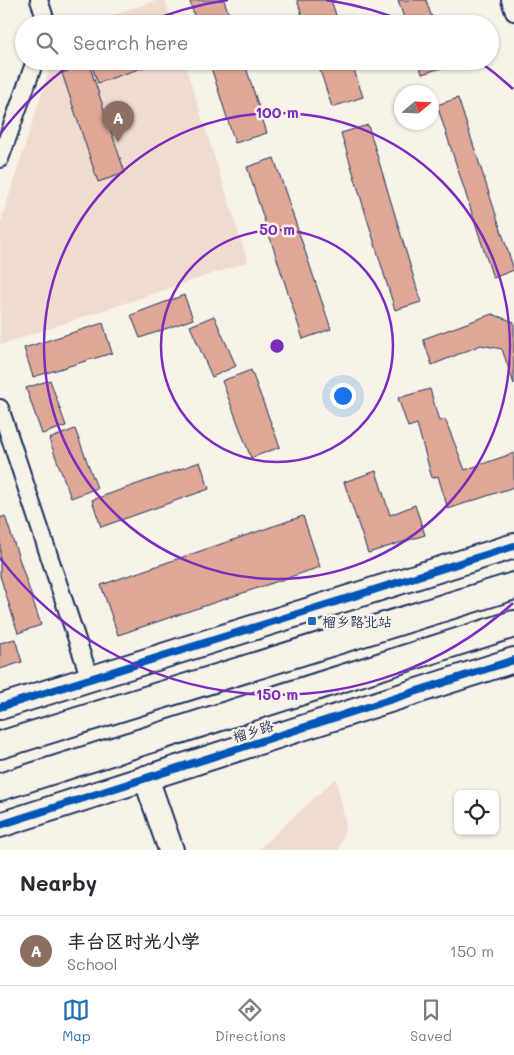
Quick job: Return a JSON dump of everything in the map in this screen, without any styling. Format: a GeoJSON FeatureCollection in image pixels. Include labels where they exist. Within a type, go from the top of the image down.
{"type":"FeatureCollection","features":[{"type":"Feature","properties":{"kind":"main road"},"geometry":{"type":"LineString","coordinates":[[0,745],[514,586]]}},
{"type":"Feature","properties":{"kind":"main road","name":"榴乡路"},"geometry":{"type":"LineString","coordinates":[[0,788],[514,624]]}},
{"type":"Feature","properties":{"kind":"street"},"geometry":{"type":"LineString","coordinates":[[39,0],[44,15]]}},
{"type":"Feature","properties":{"kind":"street"},"geometry":{"type":"LineString","coordinates":[[510,0],[514,12]]}},
{"type":"Feature","properties":{"kind":"street"},"geometry":{"type":"LineString","coordinates":[[0,160],[32,70]]}},
{"type":"Feature","properties":{"kind":"street"},"geometry":{"type":"LineString","coordinates":[[0,408],[90,679]]}},
{"type":"Feature","properties":{"kind":"street"},"geometry":{"type":"LineString","coordinates":[[0,707],[514,546]]}},
{"type":"Feature","properties":{"kind":"street","name":"榴乡路"},"geometry":{"type":"LineString","coordinates":[[0,825],[514,660]]}},
{"type":"Feature","properties":{"kind":"street"},"geometry":{"type":"LineString","coordinates":[[146,778],[171,850]]}},
{"type":"Feature","properties":{"kind":"shaded area"},"geometry":{"type":"Polygon","coordinates":[[[157,0],[165,0],[170,15],[113,15],[157,0]]]}},
{"type":"Feature","properties":{"kind":"shaded area"},"geometry":{"type":"Polygon","coordinates":[[[49,70],[187,70],[248,262],[0,345],[0,224],[49,70]]]}},
{"type":"Feature","properties":{"kind":"shaded area"},"geometry":{"type":"Polygon","coordinates":[[[336,778],[346,824],[339,850],[258,850],[336,778]]]}},
{"type":"Feature","properties":{"kind":"building"},"geometry":{"type":"Polygon","coordinates":[[[197,0],[224,0],[229,15],[194,15],[190,2],[197,0]]]}},
{"type":"Feature","properties":{"kind":"building"},"geometry":{"type":"Polygon","coordinates":[[[297,0],[331,0],[336,15],[302,15],[297,0]]]}},
{"type":"Feature","properties":{"kind":"building"},"geometry":{"type":"Polygon","coordinates":[[[398,0],[426,0],[431,15],[403,15],[398,0]]]}},
{"type":"Feature","properties":{"kind":"building"},"geometry":{"type":"Polygon","coordinates":[[[71,70],[91,70],[125,173],[98,182],[62,73],[71,70]]]}},
{"type":"Feature","properties":{"kind":"building"},"geometry":{"type":"Polygon","coordinates":[[[93,70],[135,70],[98,83],[93,70]]]}},
{"type":"Feature","properties":{"kind":"building"},"geometry":{"type":"Polygon","coordinates":[[[212,70],[247,70],[267,133],[235,143],[212,70]]]}},
{"type":"Feature","properties":{"kind":"building"},"geometry":{"type":"Polygon","coordinates":[[[320,70],[354,70],[363,97],[332,107],[320,70]]]}},
{"type":"Feature","properties":{"kind":"building"},"geometry":{"type":"Polygon","coordinates":[[[421,70],[435,70],[422,74],[421,70]]]}},
{"type":"Feature","properties":{"kind":"building"},"geometry":{"type":"Polygon","coordinates":[[[458,98],[514,270],[493,278],[439,111],[439,104],[458,98]]]}},
{"type":"Feature","properties":{"kind":"building"},"geometry":{"type":"Polygon","coordinates":[[[368,125],[421,302],[395,310],[341,133],[368,125]]]}},
{"type":"Feature","properties":{"kind":"building"},"geometry":{"type":"Polygon","coordinates":[[[274,158],[331,329],[303,339],[247,167],[274,158]]]}},
{"type":"Feature","properties":{"kind":"building"},"geometry":{"type":"Polygon","coordinates":[[[184,295],[193,319],[140,338],[131,315],[184,295]]]}},
{"type":"Feature","properties":{"kind":"building"},"geometry":{"type":"Polygon","coordinates":[[[492,314],[514,322],[514,384],[502,349],[481,345],[432,365],[423,339],[492,314]]]}},
{"type":"Feature","properties":{"kind":"building"},"geometry":{"type":"Polygon","coordinates":[[[214,316],[236,366],[212,377],[190,326],[214,316]]]}},
{"type":"Feature","properties":{"kind":"building"},"geometry":{"type":"Polygon","coordinates":[[[103,323],[112,353],[33,377],[24,348],[103,323]]]}},
{"type":"Feature","properties":{"kind":"building"},"geometry":{"type":"Polygon","coordinates":[[[251,370],[280,447],[251,458],[222,381],[251,370]]]}},
{"type":"Feature","properties":{"kind":"building"},"geometry":{"type":"Polygon","coordinates":[[[50,380],[66,426],[42,434],[26,388],[50,380]]]}},
{"type":"Feature","properties":{"kind":"building"},"geometry":{"type":"Polygon","coordinates":[[[430,389],[439,421],[445,419],[465,470],[514,453],[514,487],[448,509],[438,476],[432,478],[417,424],[408,427],[398,398],[430,389]]]}},
{"type":"Feature","properties":{"kind":"building"},"geometry":{"type":"Polygon","coordinates":[[[75,429],[97,488],[71,498],[49,439],[75,429]]]}},
{"type":"Feature","properties":{"kind":"building"},"geometry":{"type":"Polygon","coordinates":[[[200,462],[209,489],[101,527],[92,500],[200,462]]]}},
{"type":"Feature","properties":{"kind":"building"},"geometry":{"type":"Polygon","coordinates":[[[376,471],[390,515],[415,505],[425,535],[368,553],[344,482],[376,471]]]}},
{"type":"Feature","properties":{"kind":"building"},"geometry":{"type":"Polygon","coordinates":[[[5,516],[41,625],[18,633],[0,576],[0,518],[5,516]]]}},
{"type":"Feature","properties":{"kind":"building"},"geometry":{"type":"Polygon","coordinates":[[[303,516],[320,567],[118,635],[101,585],[303,516]]]}},
{"type":"Feature","properties":{"kind":"building"},"geometry":{"type":"Polygon","coordinates":[[[15,639],[22,662],[0,669],[0,643],[15,639]]]}},
{"type":"Feature","properties":{"kind":"cycle path"},"geometry":{"type":"LineString","coordinates":[[0,707],[514,546]]}},
{"type":"Feature","properties":{"kind":"cycle path"},"geometry":{"type":"LineString","coordinates":[[0,825],[514,660]]}},
{"type":"Feature","properties":{"kind":"place","name":"丰台区时光小学"},"geometry":{"type":"Point","coordinates":[118,142]}},
{"type":"Feature","properties":{"kind":"place","name":"榴乡路北站"},"geometry":{"type":"Point","coordinates":[312,621]}}]}
